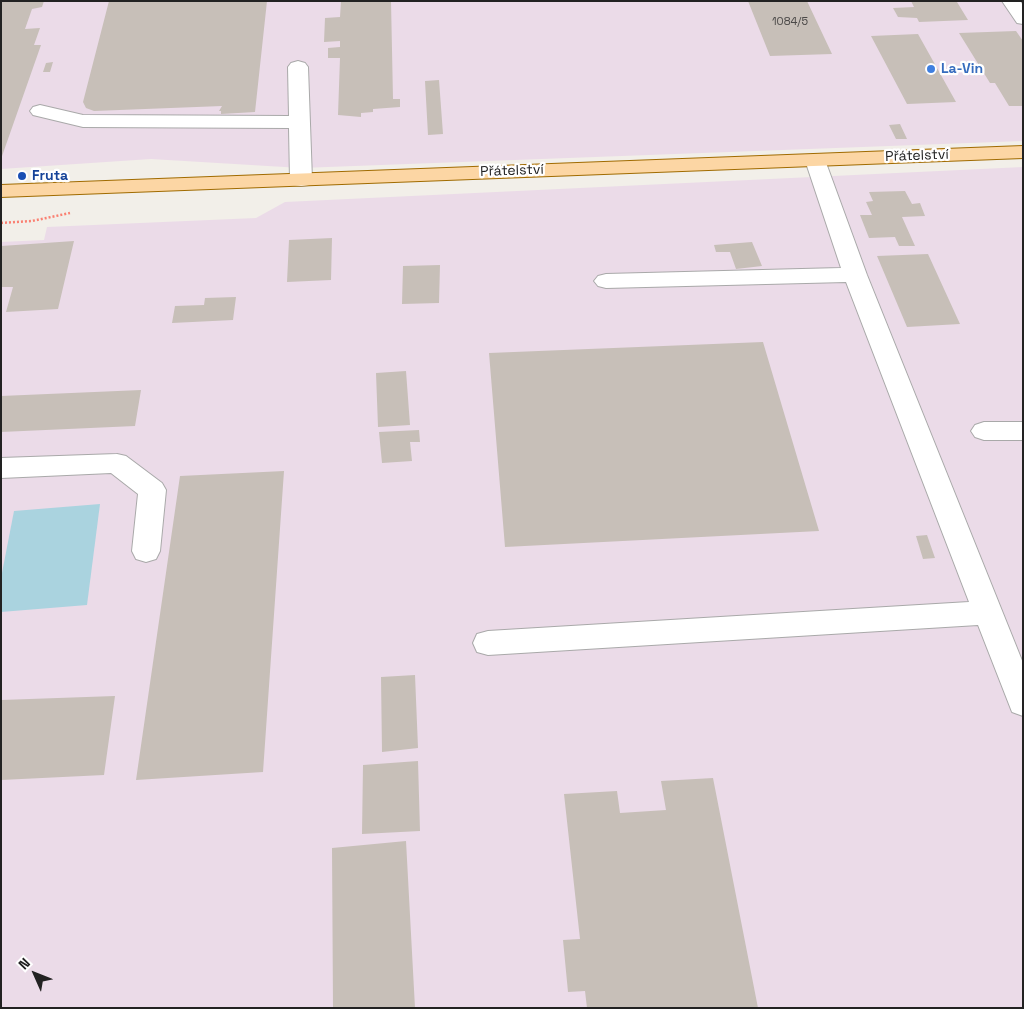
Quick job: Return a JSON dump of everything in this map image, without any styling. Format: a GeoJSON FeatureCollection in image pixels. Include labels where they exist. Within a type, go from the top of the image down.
{"type":"FeatureCollection","features":[{"type":"Feature","properties":{"kind":"main road","name":"Přátelství"},"geometry":{"type":"LineString","coordinates":[[1,191],[1023,152]]}},
{"type":"Feature","properties":{"kind":"street"},"geometry":{"type":"LineString","coordinates":[[1011,1],[1023,19]]}},
{"type":"Feature","properties":{"kind":"street"},"geometry":{"type":"LineString","coordinates":[[298,67],[301,180]]}},
{"type":"Feature","properties":{"kind":"street"},"geometry":{"type":"LineString","coordinates":[[40,111],[83,121],[300,122]]}},
{"type":"Feature","properties":{"kind":"street"},"geometry":{"type":"LineString","coordinates":[[815,160],[855,275],[1023,703]]}},
{"type":"Feature","properties":{"kind":"street"},"geometry":{"type":"LineString","coordinates":[[606,280],[855,275]]}},
{"type":"Feature","properties":{"kind":"street"},"geometry":{"type":"LineString","coordinates":[[984,431],[1023,431]]}},
{"type":"Feature","properties":{"kind":"street"},"geometry":{"type":"LineString","coordinates":[[1,468],[117,464],[152,490],[146,551]]}},
{"type":"Feature","properties":{"kind":"street"},"geometry":{"type":"LineString","coordinates":[[488,643],[988,613]]}},
{"type":"Feature","properties":{"kind":"shaded area"},"geometry":{"type":"Polygon","coordinates":[[[1,1],[1023,1],[1023,141],[301,168],[151,159],[1,169],[1,1]]]}},
{"type":"Feature","properties":{"kind":"shaded area"},"geometry":{"type":"Polygon","coordinates":[[[1023,167],[1023,1008],[1,1008],[1,242],[44,240],[47,227],[256,218],[285,202],[1023,167]]]}},
{"type":"Feature","properties":{"kind":"water"},"geometry":{"type":"Polygon","coordinates":[[[100,504],[87,605],[1,612],[1,578],[14,511],[100,504]]]}},
{"type":"Feature","properties":{"kind":"building"},"geometry":{"type":"Polygon","coordinates":[[[1,1],[44,1],[42,7],[32,9],[25,29],[40,28],[34,45],[41,45],[1,159],[1,1]]]}},
{"type":"Feature","properties":{"kind":"building"},"geometry":{"type":"Polygon","coordinates":[[[109,1],[267,1],[255,112],[221,114],[221,111],[219,111],[222,106],[94,111],[86,108],[83,102],[109,1]]]}},
{"type":"Feature","properties":{"kind":"building"},"geometry":{"type":"Polygon","coordinates":[[[341,1],[391,1],[393,99],[400,99],[400,107],[373,109],[373,112],[361,113],[361,117],[338,115],[340,58],[328,58],[328,48],[340,47],[340,41],[324,42],[325,18],[340,17],[341,1]]]}},
{"type":"Feature","properties":{"kind":"building"},"geometry":{"type":"Polygon","coordinates":[[[748,1],[807,1],[832,54],[770,56],[748,1]]]}},
{"type":"Feature","properties":{"kind":"building"},"geometry":{"type":"Polygon","coordinates":[[[911,1],[957,2],[968,20],[919,22],[917,18],[898,17],[893,8],[914,7],[911,1]]]}},
{"type":"Feature","properties":{"kind":"building"},"geometry":{"type":"Polygon","coordinates":[[[1016,31],[1023,41],[1023,106],[1009,106],[995,83],[990,83],[959,33],[1016,31]]]}},
{"type":"Feature","properties":{"kind":"building"},"geometry":{"type":"Polygon","coordinates":[[[918,34],[956,102],[907,104],[871,36],[918,34]]]}},
{"type":"Feature","properties":{"kind":"building"},"geometry":{"type":"Polygon","coordinates":[[[53,62],[50,72],[43,72],[46,63],[53,62]]]}},
{"type":"Feature","properties":{"kind":"building"},"geometry":{"type":"Polygon","coordinates":[[[439,80],[443,134],[428,135],[425,81],[439,80]]]}},
{"type":"Feature","properties":{"kind":"building"},"geometry":{"type":"Polygon","coordinates":[[[900,124],[907,139],[896,139],[889,125],[900,124]]]}},
{"type":"Feature","properties":{"kind":"building"},"geometry":{"type":"Polygon","coordinates":[[[905,191],[912,204],[920,203],[925,216],[902,217],[915,246],[899,246],[895,237],[869,238],[860,215],[872,215],[866,202],[873,201],[869,192],[905,191]]]}},
{"type":"Feature","properties":{"kind":"building"},"geometry":{"type":"Polygon","coordinates":[[[332,238],[331,280],[287,282],[289,240],[332,238]]]}},
{"type":"Feature","properties":{"kind":"building"},"geometry":{"type":"Polygon","coordinates":[[[74,241],[58,309],[6,312],[13,287],[1,287],[1,246],[74,241]]]}},
{"type":"Feature","properties":{"kind":"building"},"geometry":{"type":"Polygon","coordinates":[[[752,242],[762,266],[736,269],[730,252],[716,252],[714,245],[752,242]]]}},
{"type":"Feature","properties":{"kind":"building"},"geometry":{"type":"Polygon","coordinates":[[[928,254],[960,324],[907,327],[877,256],[928,254]]]}},
{"type":"Feature","properties":{"kind":"building"},"geometry":{"type":"Polygon","coordinates":[[[440,265],[439,303],[402,304],[403,266],[440,265]]]}},
{"type":"Feature","properties":{"kind":"building"},"geometry":{"type":"Polygon","coordinates":[[[236,297],[233,320],[172,323],[175,306],[204,305],[205,298],[236,297]]]}},
{"type":"Feature","properties":{"kind":"building"},"geometry":{"type":"Polygon","coordinates":[[[763,342],[819,531],[505,547],[489,353],[763,342]]]}},
{"type":"Feature","properties":{"kind":"building"},"geometry":{"type":"Polygon","coordinates":[[[406,371],[410,425],[378,427],[376,373],[406,371]]]}},
{"type":"Feature","properties":{"kind":"building"},"geometry":{"type":"Polygon","coordinates":[[[141,390],[135,426],[1,432],[1,396],[141,390]]]}},
{"type":"Feature","properties":{"kind":"building"},"geometry":{"type":"Polygon","coordinates":[[[419,430],[420,442],[410,442],[412,461],[382,463],[379,432],[419,430]]]}},
{"type":"Feature","properties":{"kind":"building"},"geometry":{"type":"Polygon","coordinates":[[[284,471],[263,772],[136,780],[180,476],[284,471]]]}},
{"type":"Feature","properties":{"kind":"building"},"geometry":{"type":"Polygon","coordinates":[[[927,535],[935,558],[923,559],[916,536],[927,535]]]}},
{"type":"Feature","properties":{"kind":"building"},"geometry":{"type":"Polygon","coordinates":[[[415,675],[418,748],[382,752],[381,677],[415,675]]]}},
{"type":"Feature","properties":{"kind":"building"},"geometry":{"type":"Polygon","coordinates":[[[115,696],[104,775],[1,780],[1,700],[115,696]]]}},
{"type":"Feature","properties":{"kind":"building"},"geometry":{"type":"Polygon","coordinates":[[[418,761],[420,831],[362,834],[363,765],[418,761]]]}},
{"type":"Feature","properties":{"kind":"building"},"geometry":{"type":"Polygon","coordinates":[[[713,778],[758,1008],[587,1008],[585,991],[568,992],[563,940],[580,939],[564,794],[617,791],[620,813],[666,810],[661,781],[713,778]]]}},
{"type":"Feature","properties":{"kind":"building"},"geometry":{"type":"Polygon","coordinates":[[[406,841],[415,1008],[333,1008],[332,848],[406,841]]]}},
{"type":"Feature","properties":{"kind":"place","name":"La-Vin"},"geometry":{"type":"Point","coordinates":[931,69]}},
{"type":"Feature","properties":{"kind":"place","name":"Fruta"},"geometry":{"type":"Point","coordinates":[22,176]}}]}
